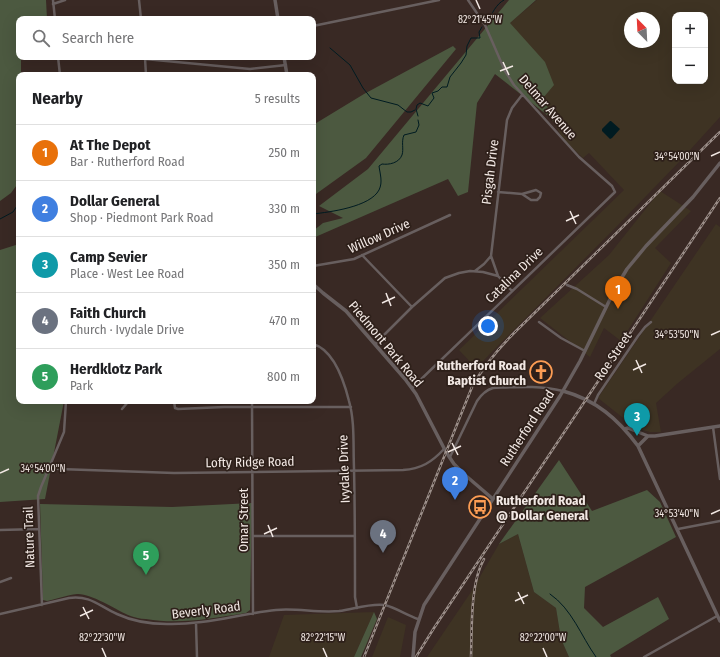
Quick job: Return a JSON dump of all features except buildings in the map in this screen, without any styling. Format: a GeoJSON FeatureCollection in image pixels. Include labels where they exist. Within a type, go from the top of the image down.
{"type":"FeatureCollection","features":[{"type":"Feature","properties":{"kind":"street"},"geometry":{"type":"LineString","coordinates":[[53,0],[54,16]]}},
{"type":"Feature","properties":{"kind":"street"},"geometry":{"type":"LineString","coordinates":[[53,4],[65,0]]}},
{"type":"Feature","properties":{"kind":"street"},"geometry":{"type":"LineString","coordinates":[[139,0],[142,16]]}},
{"type":"Feature","properties":{"kind":"street"},"geometry":{"type":"LineString","coordinates":[[275,0],[278,16]]}},
{"type":"Feature","properties":{"kind":"street"},"geometry":{"type":"LineString","coordinates":[[316,25],[439,0]]}},
{"type":"Feature","properties":{"kind":"street","name":"Delmar Avenue"},"geometry":{"type":"LineString","coordinates":[[468,0],[485,25],[505,70],[522,95],[579,157],[612,186],[615,190],[614,193]]}},
{"type":"Feature","properties":{"kind":"street"},"geometry":{"type":"LineString","coordinates":[[58,60],[60,72]]}},
{"type":"Feature","properties":{"kind":"street"},"geometry":{"type":"LineString","coordinates":[[145,60],[146,72]]}},
{"type":"Feature","properties":{"kind":"street"},"geometry":{"type":"LineString","coordinates":[[164,60],[250,69],[286,65]]}},
{"type":"Feature","properties":{"kind":"street"},"geometry":{"type":"LineString","coordinates":[[285,60],[287,72]]}},
{"type":"Feature","properties":{"kind":"street","name":"Pisgah Drive"},"geometry":{"type":"LineString","coordinates":[[512,291],[498,276],[491,256],[507,120],[512,108],[522,95]]}},
{"type":"Feature","properties":{"kind":"street","name":"Rutherford Road"},"geometry":{"type":"LineString","coordinates":[[413,657],[412,648],[418,619],[428,598],[564,391],[620,280],[635,258],[693,197],[720,163]]}},
{"type":"Feature","properties":{"kind":"street"},"geometry":{"type":"LineString","coordinates":[[498,192],[522,194],[536,190],[540,192],[541,196],[538,200],[533,200],[522,194]]}},
{"type":"Feature","properties":{"kind":"street","name":"Catalina Drive"},"geometry":{"type":"LineString","coordinates":[[411,388],[614,193]]}},
{"type":"Feature","properties":{"kind":"street","name":"Willow Drive"},"geometry":{"type":"LineString","coordinates":[[316,265],[352,259],[450,215]]}},
{"type":"Feature","properties":{"kind":"street"},"geometry":{"type":"LineString","coordinates":[[362,255],[412,307]]}},
{"type":"Feature","properties":{"kind":"street"},"geometry":{"type":"LineString","coordinates":[[475,271],[491,256]]}},
{"type":"Feature","properties":{"kind":"street"},"geometry":{"type":"LineString","coordinates":[[375,344],[412,307],[445,278],[459,273],[475,271],[498,276]]}},
{"type":"Feature","properties":{"kind":"street"},"geometry":{"type":"LineString","coordinates":[[567,285],[577,289],[606,307]]}},
{"type":"Feature","properties":{"kind":"street","name":"Piedmont Park Road"},"geometry":{"type":"LineString","coordinates":[[316,287],[346,311],[375,344],[419,400],[450,457],[465,475],[494,499]]}},
{"type":"Feature","properties":{"kind":"street"},"geometry":{"type":"LineString","coordinates":[[539,322],[561,338],[585,351]]}},
{"type":"Feature","properties":{"kind":"street","name":"Roe Street"},"geometry":{"type":"LineString","coordinates":[[594,404],[638,336],[651,322]]}},
{"type":"Feature","properties":{"kind":"street","name":"Ivydale Drive"},"geometry":{"type":"LineString","coordinates":[[316,345],[320,346],[324,350],[334,363],[344,386],[350,408],[354,471],[355,597],[357,608]]}},
{"type":"Feature","properties":{"kind":"street"},"geometry":{"type":"LineString","coordinates":[[450,457],[477,401],[487,390],[494,388],[537,386],[548,387],[579,396],[594,404],[624,429],[638,446],[678,529],[720,622]]}},
{"type":"Feature","properties":{"kind":"street","name":"Nature Trail"},"geometry":{"type":"LineString","coordinates":[[42,605],[38,496],[64,432],[66,404]]}},
{"type":"Feature","properties":{"kind":"street"},"geometry":{"type":"LineString","coordinates":[[122,409],[126,404]]}},
{"type":"Feature","properties":{"kind":"street"},"geometry":{"type":"LineString","coordinates":[[174,404],[175,408],[350,408]]}},
{"type":"Feature","properties":{"kind":"street","name":"Omar Street"},"geometry":{"type":"LineString","coordinates":[[252,407],[253,614]]}},
{"type":"Feature","properties":{"kind":"street"},"geometry":{"type":"LineString","coordinates":[[624,429],[628,428],[648,436],[720,426]]}},
{"type":"Feature","properties":{"kind":"street"},"geometry":{"type":"LineString","coordinates":[[713,427],[720,479]]}},
{"type":"Feature","properties":{"kind":"street"},"geometry":{"type":"LineString","coordinates":[[638,446],[648,436]]}},
{"type":"Feature","properties":{"kind":"street","name":"Lofty Ridge Road"},"geometry":{"type":"LineString","coordinates":[[49,468],[59,470],[174,473],[403,470],[416,469],[431,462],[444,448]]}},
{"type":"Feature","properties":{"kind":"street"},"geometry":{"type":"LineString","coordinates":[[678,529],[720,521]]}},
{"type":"Feature","properties":{"kind":"street"},"geometry":{"type":"LineString","coordinates":[[0,530],[39,529]]}},
{"type":"Feature","properties":{"kind":"street"},"geometry":{"type":"LineString","coordinates":[[253,536],[355,536]]}},
{"type":"Feature","properties":{"kind":"street"},"geometry":{"type":"LineString","coordinates":[[0,582],[12,578]]}},
{"type":"Feature","properties":{"kind":"street","name":"Beverly Road"},"geometry":{"type":"LineString","coordinates":[[0,614],[69,598],[81,597],[100,604],[118,615],[132,620],[166,624],[196,623],[282,610],[327,612],[374,605],[385,605],[418,619]]}},
{"type":"Feature","properties":{"kind":"street"},"geometry":{"type":"LineString","coordinates":[[644,657],[717,616]]}},
{"type":"Feature","properties":{"kind":"street"},"geometry":{"type":"LineString","coordinates":[[196,623],[197,657]]}},
{"type":"Feature","properties":{"kind":"shaded area"},"geometry":{"type":"Polygon","coordinates":[[[537,0],[720,0],[720,117],[618,225],[476,368],[459,350],[624,190],[589,153],[583,158],[562,138],[510,23],[537,0]]]}},
{"type":"Feature","properties":{"kind":"shaded area"},"geometry":{"type":"Polygon","coordinates":[[[660,191],[691,211],[655,248],[671,263],[621,341],[604,328],[590,357],[540,318],[609,255],[660,191]]]}},
{"type":"Feature","properties":{"kind":"shaded area"},"geometry":{"type":"Polygon","coordinates":[[[716,224],[720,227],[720,349],[656,403],[661,432],[642,430],[627,421],[598,398],[716,224]]]}},
{"type":"Feature","properties":{"kind":"shaded area"},"geometry":{"type":"Polygon","coordinates":[[[518,534],[534,592],[556,608],[561,639],[569,657],[427,657],[471,592],[499,544],[518,534]]]}},
{"type":"Feature","properties":{"kind":"shaded area"},"geometry":{"type":"Polygon","coordinates":[[[374,612],[354,657],[269,657],[284,615],[374,612]]]}},
{"type":"Feature","properties":{"kind":"shaded area"},"geometry":{"type":"Polygon","coordinates":[[[388,617],[406,625],[400,657],[372,657],[388,617]]]}},
{"type":"Feature","properties":{"kind":"green space"},"geometry":{"type":"Polygon","coordinates":[[[0,0],[46,0],[47,16],[16,16],[16,60],[21,60],[21,72],[16,72],[16,186],[11,193],[0,201],[0,0]]]}},
{"type":"Feature","properties":{"kind":"green space"},"geometry":{"type":"Polygon","coordinates":[[[509,0],[536,0],[510,23],[545,62],[554,85],[543,98],[556,124],[547,115],[495,74],[477,103],[468,192],[458,196],[448,179],[316,237],[316,229],[323,223],[343,218],[319,206],[368,169],[509,0]]]}},
{"type":"Feature","properties":{"kind":"green space"},"geometry":{"type":"Polygon","coordinates":[[[453,46],[456,49],[366,158],[316,194],[316,123],[364,94],[453,46]]]}},
{"type":"Feature","properties":{"kind":"green space"},"geometry":{"type":"Polygon","coordinates":[[[16,245],[16,404],[63,404],[45,499],[0,502],[0,250],[16,245]]]}},
{"type":"Feature","properties":{"kind":"green space"},"geometry":{"type":"Polygon","coordinates":[[[559,460],[592,511],[647,490],[660,502],[676,537],[585,587],[584,608],[603,627],[658,597],[669,619],[610,655],[611,657],[569,657],[561,639],[556,608],[534,592],[518,534],[499,544],[559,460]]]}},
{"type":"Feature","properties":{"kind":"green space"},"geometry":{"type":"Polygon","coordinates":[[[252,503],[250,610],[246,613],[209,619],[159,621],[130,616],[82,594],[47,601],[43,600],[40,504],[172,507],[252,503]]]}},
{"type":"Feature","properties":{"kind":"green space"},"geometry":{"type":"Polygon","coordinates":[[[374,612],[377,619],[361,657],[354,657],[374,612]]]}},
{"type":"Feature","properties":{"kind":"water"},"geometry":{"type":"Polygon","coordinates":[[[610,121],[620,129],[610,139],[602,131],[602,129],[610,121]]]}},
{"type":"Feature","properties":{"kind":"waterway"},"geometry":{"type":"LineString","coordinates":[[488,21],[496,7],[504,0]]}},
{"type":"Feature","properties":{"kind":"waterway"},"geometry":{"type":"LineString","coordinates":[[418,116],[416,109],[417,105],[420,103],[428,106],[434,98],[432,93],[438,91],[442,87],[447,87],[450,77],[466,55],[467,46],[471,38],[480,38],[479,32],[482,27]]}},
{"type":"Feature","properties":{"kind":"waterway"},"geometry":{"type":"LineString","coordinates":[[330,48],[350,65],[363,88],[371,98],[398,105],[407,112],[415,110]]}},
{"type":"Feature","properties":{"kind":"waterway"},"geometry":{"type":"LineString","coordinates":[[316,214],[359,205],[374,196],[379,190],[381,184],[379,166],[382,164],[394,163],[401,158],[403,153],[404,135],[416,132],[419,125],[418,120]]}},
{"type":"Feature","properties":{"kind":"waterway"},"geometry":{"type":"LineString","coordinates":[[0,219],[13,212],[16,208]]}},
{"type":"Feature","properties":{"kind":"waterway"},"geometry":{"type":"LineString","coordinates":[[550,594],[558,600],[576,623],[596,657]]}},
{"type":"Feature","properties":{"kind":"railway"},"geometry":{"type":"LineString","coordinates":[[364,657],[472,387],[482,371],[498,350],[516,331],[720,132]]}},
{"type":"Feature","properties":{"kind":"railway"},"geometry":{"type":"LineString","coordinates":[[416,657],[720,198]]}},
{"type":"Feature","properties":{"kind":"railway"},"geometry":{"type":"LineString","coordinates":[[471,657],[474,593],[479,569],[484,559]]}},
{"type":"Feature","properties":{"kind":"place","name":"At The Depot"},"geometry":{"type":"Point","coordinates":[618,309]}},
{"type":"Feature","properties":{"kind":"place","name":"Rutherford Road Baptist Church"},"geometry":{"type":"Point","coordinates":[541,372]}},
{"type":"Feature","properties":{"kind":"place","name":"Camp Sevier"},"geometry":{"type":"Point","coordinates":[637,436]}},
{"type":"Feature","properties":{"kind":"place","name":"Dollar General"},"geometry":{"type":"Point","coordinates":[455,500]}},
{"type":"Feature","properties":{"kind":"place","name":"Rutherford Road @ Dollar General"},"geometry":{"type":"Point","coordinates":[480,507]}},
{"type":"Feature","properties":{"kind":"place","name":"Faith Church"},"geometry":{"type":"Point","coordinates":[383,553]}},
{"type":"Feature","properties":{"kind":"place","name":"Herdklotz Park"},"geometry":{"type":"Point","coordinates":[146,575]}}]}
